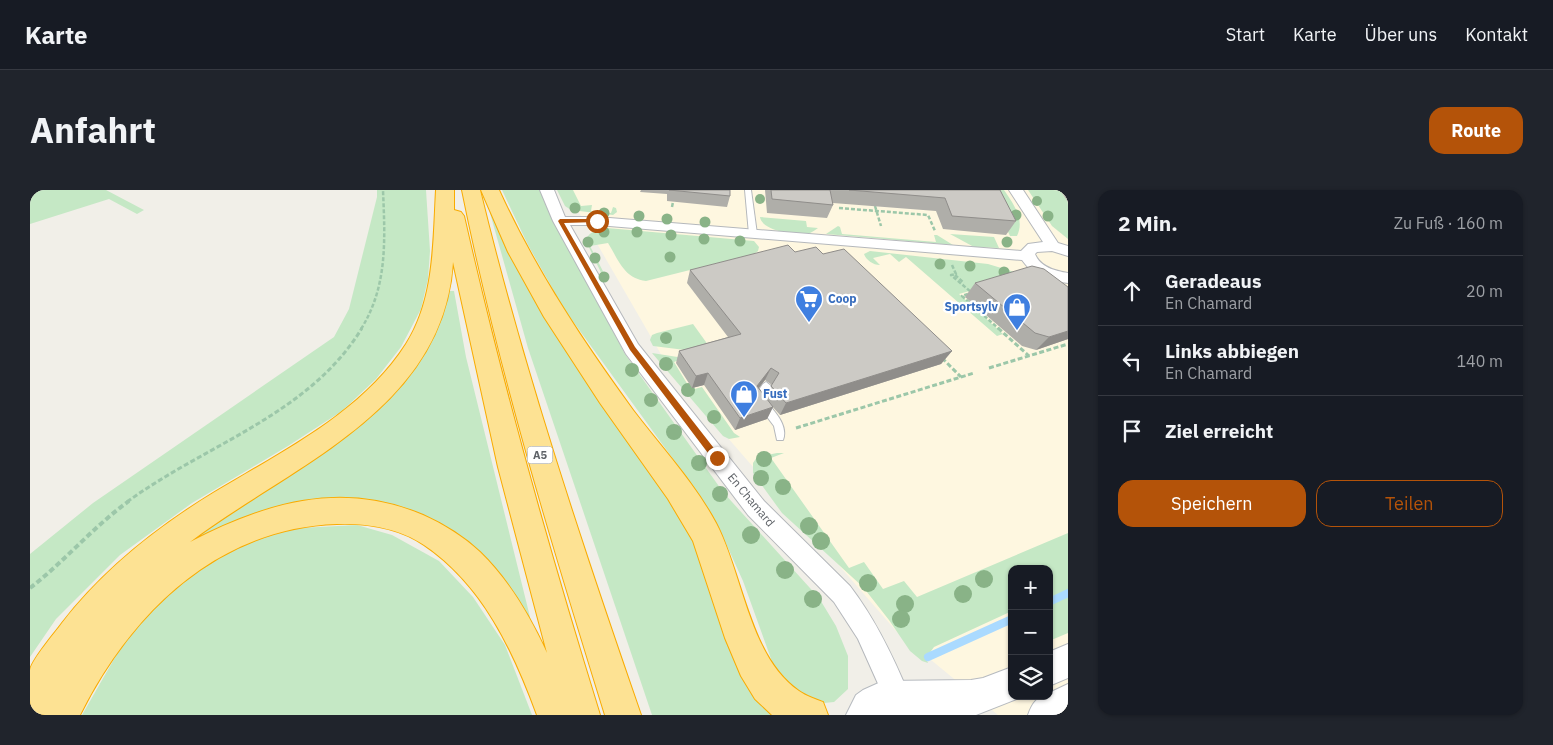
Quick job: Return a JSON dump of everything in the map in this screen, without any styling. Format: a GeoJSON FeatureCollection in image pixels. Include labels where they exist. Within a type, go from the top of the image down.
{"type":"FeatureCollection","features":[{"type":"Feature","properties":{"kind":"highway"},"geometry":{"type":"LineString","coordinates":[[30,703],[44,676],[90,613],[138,565],[188,525],[347,422],[390,383],[414,351],[433,310],[441,276],[445,190]]}},
{"type":"Feature","properties":{"kind":"highway","name":"A5"},"geometry":{"type":"LineString","coordinates":[[449,190],[469,288],[499,415],[550,608],[582,715]]}},
{"type":"Feature","properties":{"kind":"highway","name":"A5"},"geometry":{"type":"LineString","coordinates":[[471,190],[491,278],[530,421],[623,715]]}},
{"type":"Feature","properties":{"kind":"highway"},"geometry":{"type":"LineString","coordinates":[[490,190],[511,239],[555,316],[600,383],[691,510],[705,533],[746,648],[756,670],[770,691],[784,704],[810,715]]}},
{"type":"Feature","properties":{"kind":"highway"},"geometry":{"type":"LineString","coordinates":[[61,715],[78,682],[106,639],[143,597],[169,574],[206,549],[233,534],[262,523],[288,515],[340,510],[379,514],[412,524],[431,533],[467,561],[498,599],[514,624],[529,652],[555,715]]}},
{"type":"Feature","properties":{"kind":"main road"},"geometry":{"type":"LineString","coordinates":[[1053,667],[1068,661]]}},
{"type":"Feature","properties":{"kind":"main road"},"geometry":{"type":"LineString","coordinates":[[864,715],[874,703],[884,698],[915,704],[983,696],[1008,686]]}},
{"type":"Feature","properties":{"kind":"main road"},"geometry":{"type":"LineString","coordinates":[[1046,715],[1068,702]]}},
{"type":"Feature","properties":{"kind":"street","name":"En Chamard"},"geometry":{"type":"LineString","coordinates":[[547,190],[560,221],[632,349],[756,508],[842,594],[858,615],[915,704]]}},
{"type":"Feature","properties":{"kind":"street"},"geometry":{"type":"LineString","coordinates":[[1016,190],[1053,246]]}},
{"type":"Feature","properties":{"kind":"street"},"geometry":{"type":"LineString","coordinates":[[560,221],[597,221],[1028,256],[1039,269],[1065,280]]}},
{"type":"Feature","properties":{"kind":"street"},"geometry":{"type":"LineString","coordinates":[[1028,256],[1028,251],[1033,247],[1053,246],[1068,251]]}},
{"type":"Feature","properties":{"kind":"lane"},"geometry":{"type":"LineString","coordinates":[[748,190],[753,234]]}},
{"type":"Feature","properties":{"kind":"lane"},"geometry":{"type":"LineString","coordinates":[[766,386],[758,398],[779,425],[780,437]]}},
{"type":"Feature","properties":{"kind":"path"},"geometry":{"type":"LineString","coordinates":[[30,588],[47,576],[100,523],[150,486],[252,428],[319,383],[359,337],[382,279],[386,248],[384,190]]}},
{"type":"Feature","properties":{"kind":"path"},"geometry":{"type":"LineString","coordinates":[[672,207],[673,202]]}},
{"type":"Feature","properties":{"kind":"path"},"geometry":{"type":"LineString","coordinates":[[875,206],[881,226]]}},
{"type":"Feature","properties":{"kind":"path"},"geometry":{"type":"LineString","coordinates":[[840,208],[928,215],[935,231]]}},
{"type":"Feature","properties":{"kind":"path"},"geometry":{"type":"LineString","coordinates":[[949,257],[956,274],[951,275],[971,293],[962,296],[1029,356]]}},
{"type":"Feature","properties":{"kind":"path"},"geometry":{"type":"LineString","coordinates":[[954,274],[964,283]]}},
{"type":"Feature","properties":{"kind":"path"},"geometry":{"type":"LineString","coordinates":[[989,368],[1068,344]]}},
{"type":"Feature","properties":{"kind":"path"},"geometry":{"type":"LineString","coordinates":[[940,356],[961,377]]}},
{"type":"Feature","properties":{"kind":"path"},"geometry":{"type":"LineString","coordinates":[[796,428],[974,373]]}},
{"type":"Feature","properties":{"kind":"shaded area"},"geometry":{"type":"Polygon","coordinates":[[[566,190],[1068,190],[1068,715],[998,715],[897,632],[673,375],[566,190]]]}},
{"type":"Feature","properties":{"kind":"green space"},"geometry":{"type":"Polygon","coordinates":[[[40,190],[106,190],[144,210],[137,214],[109,199],[30,224],[30,196],[40,190]]]}},
{"type":"Feature","properties":{"kind":"green space"},"geometry":{"type":"Polygon","coordinates":[[[377,190],[426,190],[430,251],[428,279],[421,309],[401,347],[376,379],[342,411],[288,446],[192,503],[120,555],[56,619],[30,657],[30,554],[93,503],[334,337],[349,309],[377,197],[377,190]]]}},
{"type":"Feature","properties":{"kind":"green space"},"geometry":{"type":"Polygon","coordinates":[[[502,190],[540,190],[625,354],[723,492],[819,598],[836,626],[848,656],[848,689],[834,702],[814,704],[779,681],[743,581],[718,526],[684,474],[564,309],[528,245],[502,190]]]}},
{"type":"Feature","properties":{"kind":"green space"},"geometry":{"type":"Polygon","coordinates":[[[557,190],[573,190],[581,206],[592,205],[591,211],[611,213],[613,207],[616,208],[617,212],[613,215],[571,210],[565,206],[557,190]]]}},
{"type":"Feature","properties":{"kind":"green space"},"geometry":{"type":"Polygon","coordinates":[[[988,190],[1004,190],[1011,201],[1019,218],[1020,224],[1017,236],[1010,236],[988,190]]]}},
{"type":"Feature","properties":{"kind":"green space"},"geometry":{"type":"Polygon","coordinates":[[[1028,190],[1060,190],[1068,202],[1068,239],[1052,226],[1028,190]]]}},
{"type":"Feature","properties":{"kind":"green space"},"geometry":{"type":"Polygon","coordinates":[[[492,211],[675,500],[782,715],[652,715],[528,348],[490,213],[492,211]]]}},
{"type":"Feature","properties":{"kind":"green space"},"geometry":{"type":"Polygon","coordinates":[[[760,217],[806,221],[807,227],[818,228],[807,234],[787,233],[766,226],[760,217]]]}},
{"type":"Feature","properties":{"kind":"green space"},"geometry":{"type":"Polygon","coordinates":[[[838,226],[842,234],[936,242],[934,235],[937,235],[953,245],[826,234],[838,226]]]}},
{"type":"Feature","properties":{"kind":"green space"},"geometry":{"type":"Polygon","coordinates":[[[607,228],[754,241],[759,247],[758,251],[754,254],[646,281],[632,276],[623,268],[608,243],[590,246],[607,279],[604,279],[586,241],[591,233],[607,228]]]}},
{"type":"Feature","properties":{"kind":"green space"},"geometry":{"type":"Polygon","coordinates":[[[950,234],[994,237],[999,248],[974,247],[950,234]]]}},
{"type":"Feature","properties":{"kind":"green space"},"geometry":{"type":"Polygon","coordinates":[[[870,251],[988,264],[1025,275],[959,294],[1003,334],[997,336],[906,257],[899,262],[890,254],[873,258],[880,265],[877,265],[870,262],[864,254],[870,251]]]}},
{"type":"Feature","properties":{"kind":"green space"},"geometry":{"type":"Polygon","coordinates":[[[454,291],[466,357],[530,617],[525,620],[407,512],[187,544],[360,421],[445,293],[454,291]]]}},
{"type":"Feature","properties":{"kind":"green space"},"geometry":{"type":"Polygon","coordinates":[[[693,324],[711,349],[685,350],[653,346],[650,340],[652,335],[657,333],[693,324]]]}},
{"type":"Feature","properties":{"kind":"green space"},"geometry":{"type":"Polygon","coordinates":[[[652,353],[684,358],[674,362],[691,390],[702,387],[734,433],[740,437],[729,439],[723,436],[652,353]]]}},
{"type":"Feature","properties":{"kind":"green space"},"geometry":{"type":"Polygon","coordinates":[[[784,453],[771,458],[849,568],[864,562],[883,589],[904,581],[917,597],[1068,533],[1068,633],[1053,639],[1053,565],[1008,565],[1008,613],[934,647],[926,658],[928,663],[922,661],[910,651],[863,587],[782,513],[753,473],[753,463],[757,457],[784,453]]]}},
{"type":"Feature","properties":{"kind":"green space"},"geometry":{"type":"Polygon","coordinates":[[[357,525],[392,535],[439,561],[473,597],[505,645],[532,715],[82,715],[129,633],[165,594],[215,558],[257,539],[299,528],[357,525]]]}},
{"type":"Feature","properties":{"kind":"building"},"geometry":{"type":"Polygon","coordinates":[[[669,190],[730,190],[730,196],[669,190]]]}},
{"type":"Feature","properties":{"kind":"building"},"geometry":{"type":"Polygon","coordinates":[[[771,190],[830,190],[833,205],[772,199],[771,190]]]}},
{"type":"Feature","properties":{"kind":"building"},"geometry":{"type":"Polygon","coordinates":[[[849,190],[1000,190],[1016,221],[952,216],[945,198],[849,190]]]}},
{"type":"Feature","properties":{"kind":"building","name":"Coop"},"geometry":{"type":"Polygon","coordinates":[[[788,245],[795,252],[816,247],[823,254],[844,249],[952,351],[786,403],[771,386],[779,373],[771,368],[757,386],[773,407],[740,418],[708,373],[696,376],[679,351],[741,334],[690,270],[788,245]]]}},
{"type":"Feature","properties":{"kind":"building"},"geometry":{"type":"Polygon","coordinates":[[[1032,266],[1044,269],[1068,287],[1068,331],[1049,337],[1035,333],[975,283],[1032,266]]]}},
{"type":"Feature","properties":{"kind":"waterway"},"geometry":{"type":"LineString","coordinates":[[1053,600],[1068,593]]}},
{"type":"Feature","properties":{"kind":"waterway"},"geometry":{"type":"LineString","coordinates":[[928,657],[1008,621]]}},
{"type":"Feature","properties":{"kind":"place","name":"Coop"},"geometry":{"type":"Point","coordinates":[809,323]}},
{"type":"Feature","properties":{"kind":"place","name":"Sportsylv"},"geometry":{"type":"Point","coordinates":[1017,331]}},
{"type":"Feature","properties":{"kind":"place","name":"Fust"},"geometry":{"type":"Point","coordinates":[744,418]}},
{"type":"Feature","properties":{"kind":"route"},"geometry":{"type":"LineString","coordinates":[[597,221],[560,221],[632,349],[717,458]]}}]}
